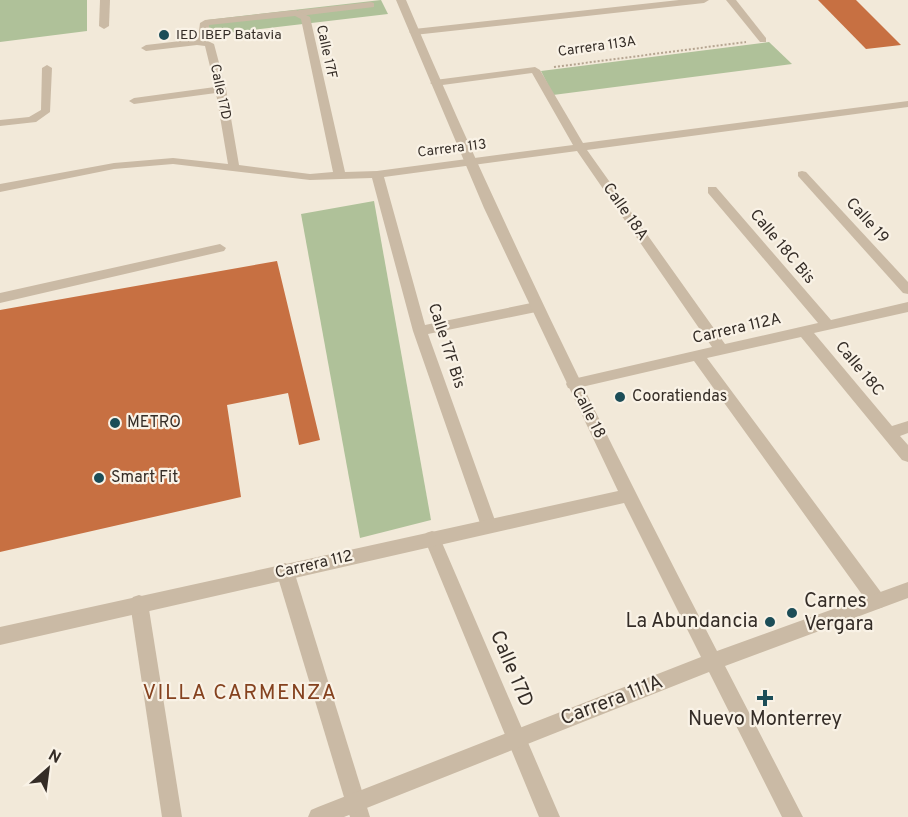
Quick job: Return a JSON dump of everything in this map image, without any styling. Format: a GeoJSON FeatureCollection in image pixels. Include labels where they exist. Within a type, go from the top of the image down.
{"type":"FeatureCollection","features":[{"type":"Feature","properties":{"kind":"street"},"geometry":{"type":"LineString","coordinates":[[104,26],[105,0]]}},
{"type":"Feature","properties":{"kind":"street","name":"Calle 18"},"geometry":{"type":"LineString","coordinates":[[401,0],[468,163],[536,307],[793,817]]}},
{"type":"Feature","properties":{"kind":"street"},"geometry":{"type":"LineString","coordinates":[[414,32],[704,0]]}},
{"type":"Feature","properties":{"kind":"street"},"geometry":{"type":"LineString","coordinates":[[731,0],[763,40]]}},
{"type":"Feature","properties":{"kind":"street"},"geometry":{"type":"LineString","coordinates":[[299,14],[371,5]]}},
{"type":"Feature","properties":{"kind":"street","name":"Calle 17F"},"geometry":{"type":"LineString","coordinates":[[203,42],[205,23],[299,14],[305,18],[340,176]]}},
{"type":"Feature","properties":{"kind":"street","name":"Calle 17D"},"geometry":{"type":"LineString","coordinates":[[146,48],[203,42],[209,44],[221,89],[234,167]]}},
{"type":"Feature","properties":{"kind":"street"},"geometry":{"type":"LineString","coordinates":[[0,123],[35,119],[43,115],[46,110],[47,68]]}},
{"type":"Feature","properties":{"kind":"street"},"geometry":{"type":"LineString","coordinates":[[435,83],[535,70]]}},
{"type":"Feature","properties":{"kind":"street","name":"Calle 18A"},"geometry":{"type":"LineString","coordinates":[[535,70],[580,147],[722,351]]}},
{"type":"Feature","properties":{"kind":"street"},"geometry":{"type":"LineString","coordinates":[[134,101],[221,89]]}},
{"type":"Feature","properties":{"kind":"street","name":"Carrera 113"},"geometry":{"type":"LineString","coordinates":[[0,188],[150,162],[199,162],[279,174],[340,176],[377,174],[908,104]]}},
{"type":"Feature","properties":{"kind":"street","name":"Calle 17F Bis"},"geometry":{"type":"LineString","coordinates":[[377,174],[420,331],[489,526]]}},
{"type":"Feature","properties":{"kind":"street","name":"Calle 19"},"geometry":{"type":"LineString","coordinates":[[802,174],[908,290]]}},
{"type":"Feature","properties":{"kind":"street","name":"Calle 18C Bis"},"geometry":{"type":"LineString","coordinates":[[712,190],[828,326]]}},
{"type":"Feature","properties":{"kind":"street"},"geometry":{"type":"LineString","coordinates":[[0,298],[220,248]]}},
{"type":"Feature","properties":{"kind":"street"},"geometry":{"type":"LineString","coordinates":[[420,331],[536,307]]}},
{"type":"Feature","properties":{"kind":"street","name":"Carrera 112A"},"geometry":{"type":"LineString","coordinates":[[573,384],[906,310]]}},
{"type":"Feature","properties":{"kind":"street","name":"Calle 18C"},"geometry":{"type":"LineString","coordinates":[[805,332],[908,456]]}},
{"type":"Feature","properties":{"kind":"street"},"geometry":{"type":"LineString","coordinates":[[698,356],[877,601]]}},
{"type":"Feature","properties":{"kind":"street"},"geometry":{"type":"LineString","coordinates":[[889,433],[908,427]]}},
{"type":"Feature","properties":{"kind":"street","name":"Carrera 112"},"geometry":{"type":"LineString","coordinates":[[0,636],[629,495]]}},
{"type":"Feature","properties":{"kind":"street","name":"Calle 17D"},"geometry":{"type":"LineString","coordinates":[[432,538],[550,817]]}},
{"type":"Feature","properties":{"kind":"street"},"geometry":{"type":"LineString","coordinates":[[285,571],[358,810]]}},
{"type":"Feature","properties":{"kind":"street","name":"Carrera 111A"},"geometry":{"type":"LineString","coordinates":[[318,817],[358,810],[516,739],[714,661],[908,590]]}},
{"type":"Feature","properties":{"kind":"street"},"geometry":{"type":"LineString","coordinates":[[139,603],[172,817]]}},
{"type":"Feature","properties":{"kind":"path","name":"Carrera 113A"},"geometry":{"type":"LineString","coordinates":[[535,70],[763,40]]}},
{"type":"Feature","properties":{"kind":"green space"},"geometry":{"type":"Polygon","coordinates":[[[0,0],[87,0],[87,31],[0,42],[0,0]]]}},
{"type":"Feature","properties":{"kind":"green space"},"geometry":{"type":"Polygon","coordinates":[[[381,0],[388,14],[210,35],[207,20],[381,0]]]}},
{"type":"Feature","properties":{"kind":"green space"},"geometry":{"type":"Polygon","coordinates":[[[769,42],[792,64],[553,95],[541,71],[769,42]]]}},
{"type":"Feature","properties":{"kind":"green space"},"geometry":{"type":"Polygon","coordinates":[[[374,201],[431,520],[360,538],[301,214],[374,201]]]}},
{"type":"Feature","properties":{"kind":"building"},"geometry":{"type":"Polygon","coordinates":[[[818,0],[856,0],[901,45],[866,49],[818,0]]]}},
{"type":"Feature","properties":{"kind":"building","name":"METRO"},"geometry":{"type":"Polygon","coordinates":[[[277,261],[320,440],[299,445],[288,393],[227,405],[241,497],[0,552],[0,310],[277,261]]]}},
{"type":"Feature","properties":{"kind":"place","name":"IED IBEP Batavia"},"geometry":{"type":"Point","coordinates":[164,35]}},
{"type":"Feature","properties":{"kind":"place","name":"Cooratiendas"},"geometry":{"type":"Point","coordinates":[620,397]}},
{"type":"Feature","properties":{"kind":"place","name":"METRO"},"geometry":{"type":"Point","coordinates":[115,423]}},
{"type":"Feature","properties":{"kind":"place","name":"Smart Fit"},"geometry":{"type":"Point","coordinates":[99,478]}},
{"type":"Feature","properties":{"kind":"place","name":"Carnes Vergara"},"geometry":{"type":"Point","coordinates":[792,613]}},
{"type":"Feature","properties":{"kind":"place","name":"La Abundancia"},"geometry":{"type":"Point","coordinates":[770,622]}},
{"type":"Feature","properties":{"kind":"place","name":"Nuevo Monterrey"},"geometry":{"type":"Point","coordinates":[765,698]}},
{"type":"Feature","properties":{"kind":"district","name":"VILLA CARMENZA"},"geometry":{"type":"Point","coordinates":[240,693]}}]}
